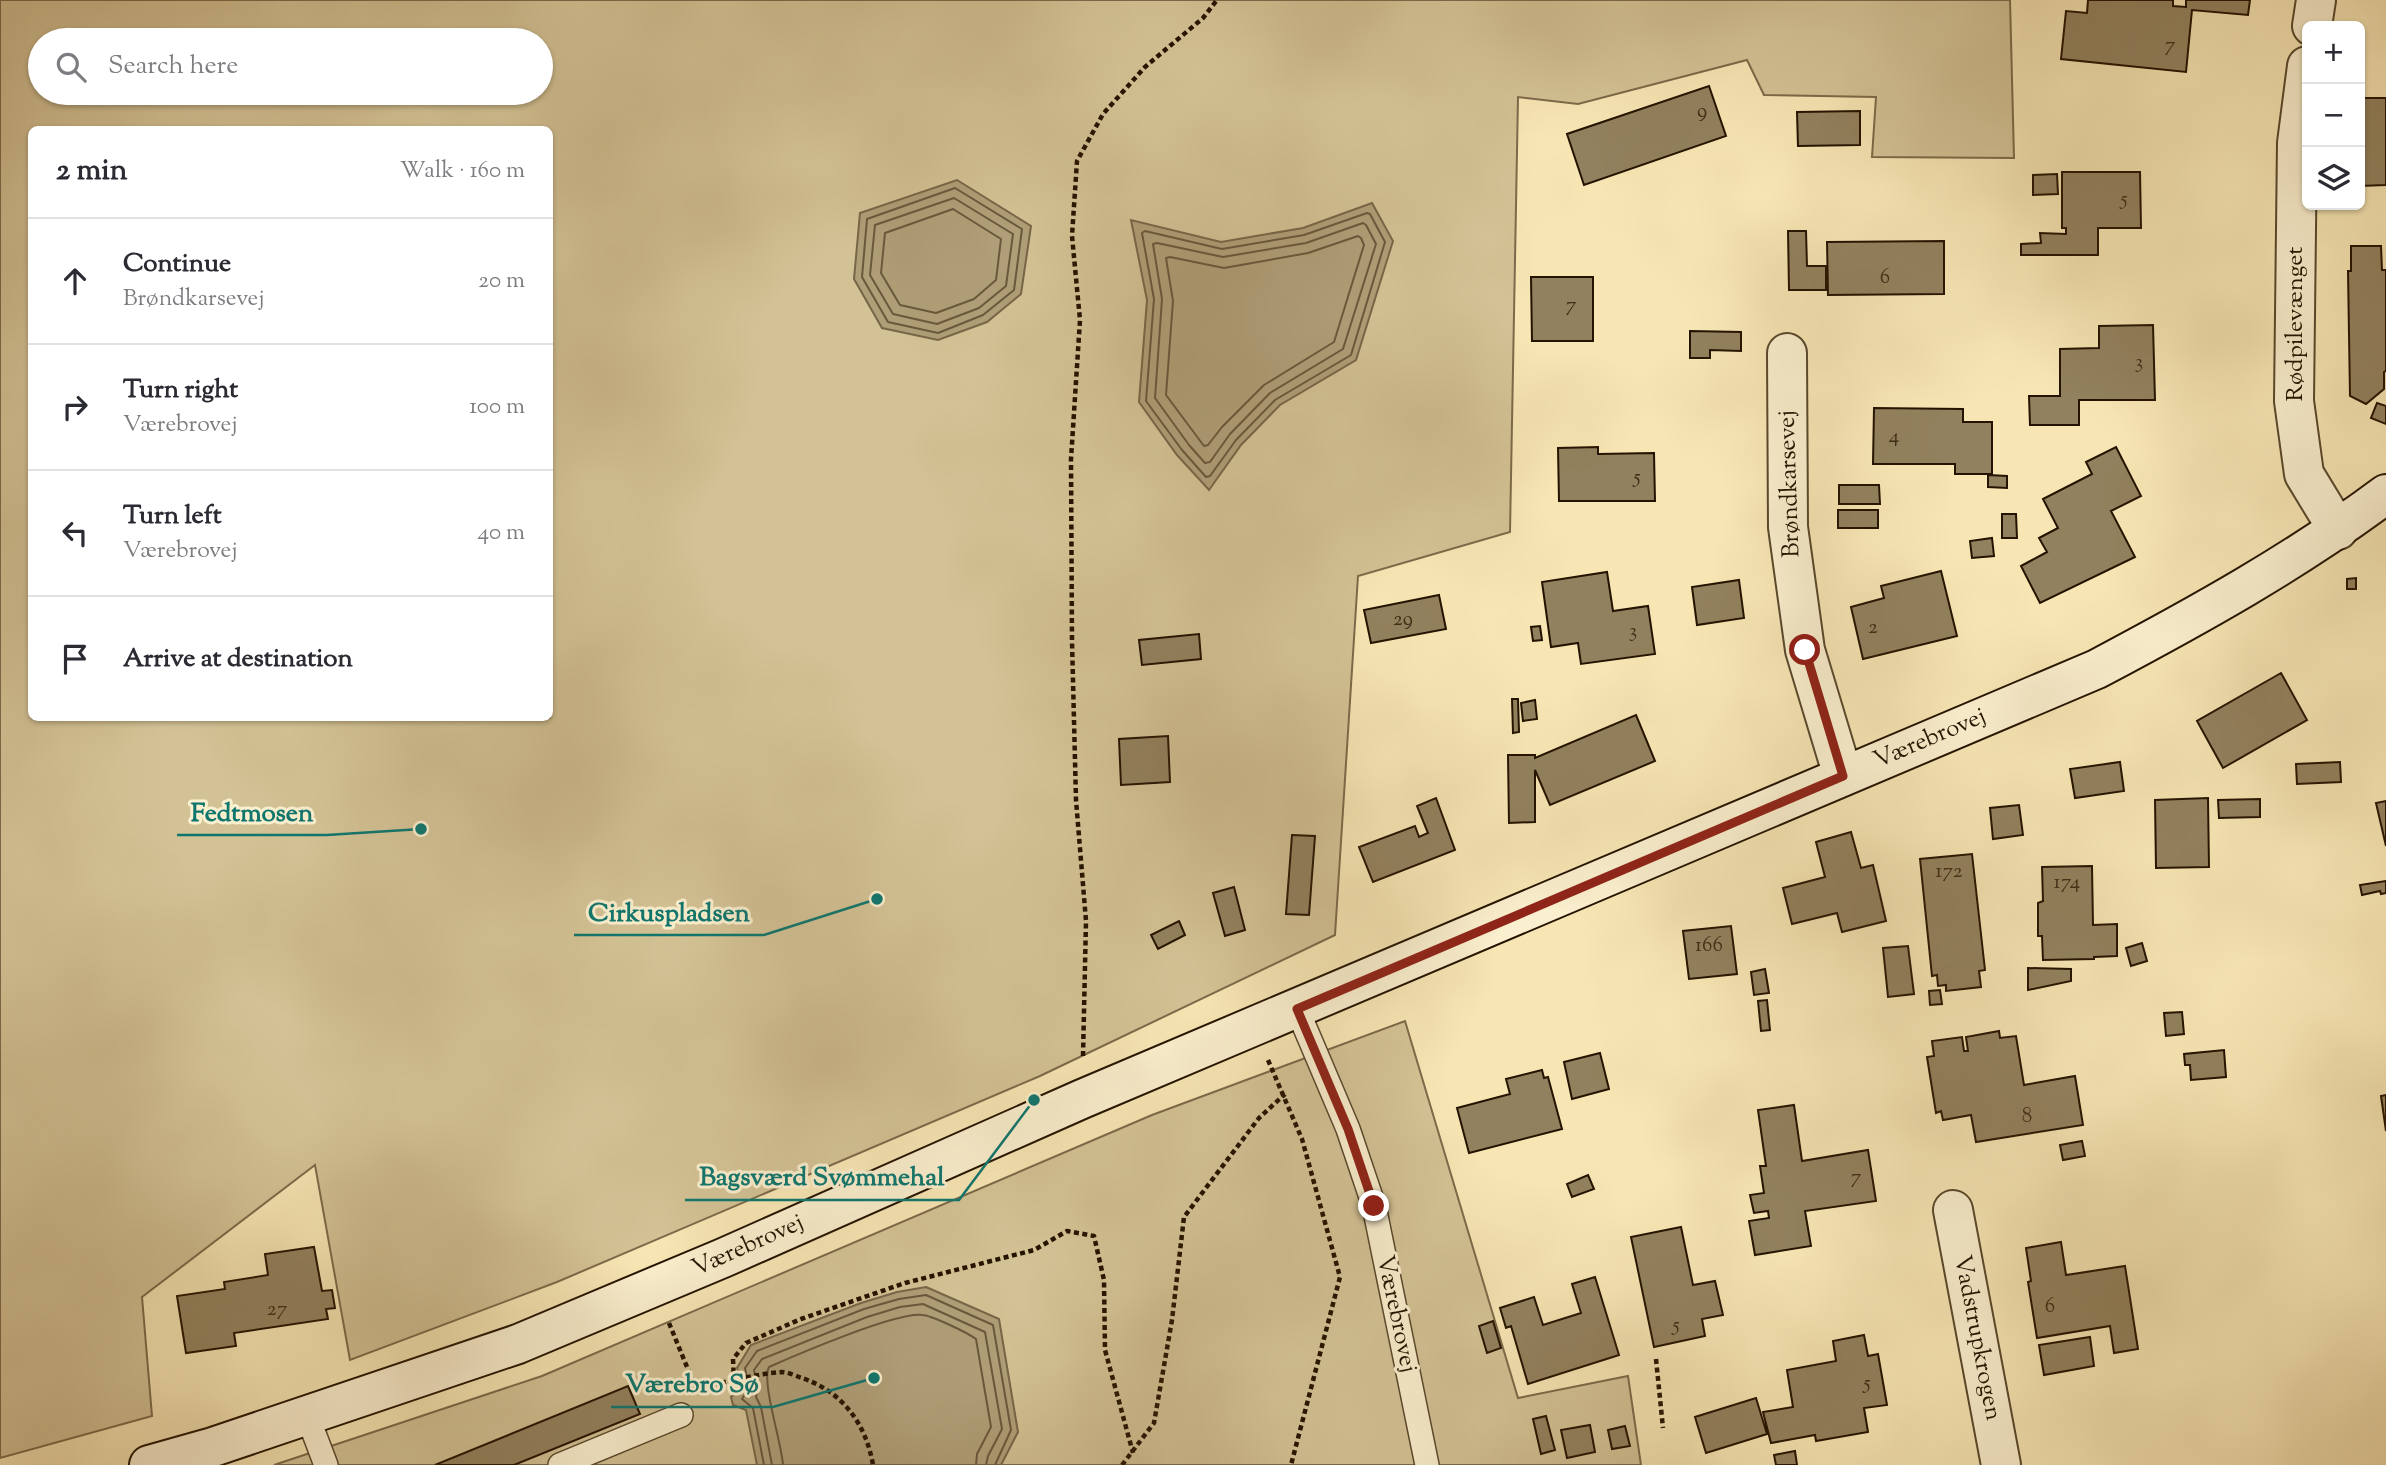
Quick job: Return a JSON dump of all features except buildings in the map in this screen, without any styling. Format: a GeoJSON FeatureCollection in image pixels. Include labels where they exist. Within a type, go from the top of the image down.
{"type":"FeatureCollection","features":[{"type":"Feature","properties":{"kind":"street"},"geometry":{"type":"LineString","coordinates":[[2313,21],[2316,0]]}},
{"type":"Feature","properties":{"kind":"street","name":"Rødpilevænget"},"geometry":{"type":"LineString","coordinates":[[2305,84],[2297,143],[2294,401],[2304,474],[2338,530]]}},
{"type":"Feature","properties":{"kind":"street","name":"Brøndkarsevej"},"geometry":{"type":"LineString","coordinates":[[1787,353],[1788,527],[1805,650],[1843,776]]}},
{"type":"Feature","properties":{"kind":"street","name":"Værebrovej"},"geometry":{"type":"LineString","coordinates":[[149,1465],[518,1344],[1082,1099],[2097,669],[2207,611],[2338,530],[2386,494]]}},
{"type":"Feature","properties":{"kind":"street","name":"Vadstrupkrogen"},"geometry":{"type":"LineString","coordinates":[[1953,1210],[2001,1465]]}},
{"type":"Feature","properties":{"kind":"lane","name":"Værebrovej"},"geometry":{"type":"LineString","coordinates":[[1297,1009],[1348,1129],[1374,1206],[1427,1465]]}},
{"type":"Feature","properties":{"kind":"lane"},"geometry":{"type":"LineString","coordinates":[[307,1415],[326,1465]]}},
{"type":"Feature","properties":{"kind":"lane"},"geometry":{"type":"LineString","coordinates":[[560,1465],[681,1415]]}},
{"type":"Feature","properties":{"kind":"path"},"geometry":{"type":"LineString","coordinates":[[1082,1099],[1086,921],[1076,800],[1071,459],[1080,320],[1072,236],[1077,161],[1103,114],[1145,67],[1203,18],[1217,0]]}},
{"type":"Feature","properties":{"kind":"path"},"geometry":{"type":"LineString","coordinates":[[1253,1027],[1302,1139],[1339,1277],[1291,1465]]}},
{"type":"Feature","properties":{"kind":"path"},"geometry":{"type":"LineString","coordinates":[[1122,1465],[1154,1423],[1172,1320],[1184,1217],[1259,1118],[1284,1094]]}},
{"type":"Feature","properties":{"kind":"path"},"geometry":{"type":"LineString","coordinates":[[734,1381],[733,1359],[746,1343],[768,1333],[905,1283],[1034,1250],[1067,1231],[1094,1236],[1104,1280],[1105,1350],[1133,1452]]}},
{"type":"Feature","properties":{"kind":"path"},"geometry":{"type":"LineString","coordinates":[[654,1286],[701,1401],[681,1415]]}},
{"type":"Feature","properties":{"kind":"path"},"geometry":{"type":"LineString","coordinates":[[1656,1359],[1663,1428]]}},
{"type":"Feature","properties":{"kind":"path"},"geometry":{"type":"LineString","coordinates":[[696,1388],[784,1372],[815,1382],[832,1392],[861,1424],[873,1465]]}},
{"type":"Feature","properties":{"kind":"shaded area"},"geometry":{"type":"Polygon","coordinates":[[[0,0],[2010,0],[2014,158],[1872,157],[1876,97],[1764,95],[1747,60],[1578,104],[1518,97],[1510,532],[1358,576],[1335,935],[1040,1076],[557,1282],[350,1360],[315,1165],[142,1297],[152,1416],[0,1458],[0,0]]]}},
{"type":"Feature","properties":{"kind":"shaded area"},"geometry":{"type":"Polygon","coordinates":[[[1405,1021],[1518,1398],[1628,1376],[1641,1465],[274,1465],[542,1376],[1152,1115],[1405,1021]]]}},
{"type":"Feature","properties":{"kind":"water"},"geometry":{"type":"Polygon","coordinates":[[[957,180],[1031,226],[1021,294],[987,322],[938,340],[882,328],[854,279],[860,213],[957,180]]]}},
{"type":"Feature","properties":{"kind":"water"},"geometry":{"type":"Polygon","coordinates":[[[1372,203],[1393,241],[1356,360],[1280,405],[1241,445],[1209,490],[1177,455],[1139,402],[1147,300],[1131,220],[1221,242],[1303,228],[1372,203]]]}},
{"type":"Feature","properties":{"kind":"water"},"geometry":{"type":"Polygon","coordinates":[[[926,1287],[999,1319],[1018,1432],[1001,1465],[757,1465],[746,1410],[733,1405],[731,1397],[743,1388],[737,1368],[751,1345],[861,1303],[926,1287]]]}},
{"type":"Feature","properties":{"kind":"place","name":"Fedtmosen"},"geometry":{"type":"Point","coordinates":[421,829]}},
{"type":"Feature","properties":{"kind":"place","name":"Cirkuspladsen"},"geometry":{"type":"Point","coordinates":[877,899]}},
{"type":"Feature","properties":{"kind":"place","name":"Bagsværd Svømmehal"},"geometry":{"type":"Point","coordinates":[1034,1100]}},
{"type":"Feature","properties":{"kind":"place","name":"Værebro Sø"},"geometry":{"type":"Point","coordinates":[874,1378]}},
{"type":"Feature","properties":{"kind":"route"},"geometry":{"type":"LineString","coordinates":[[1374,1206],[1348,1129],[1297,1009],[1843,776],[1805,650]]}}]}
